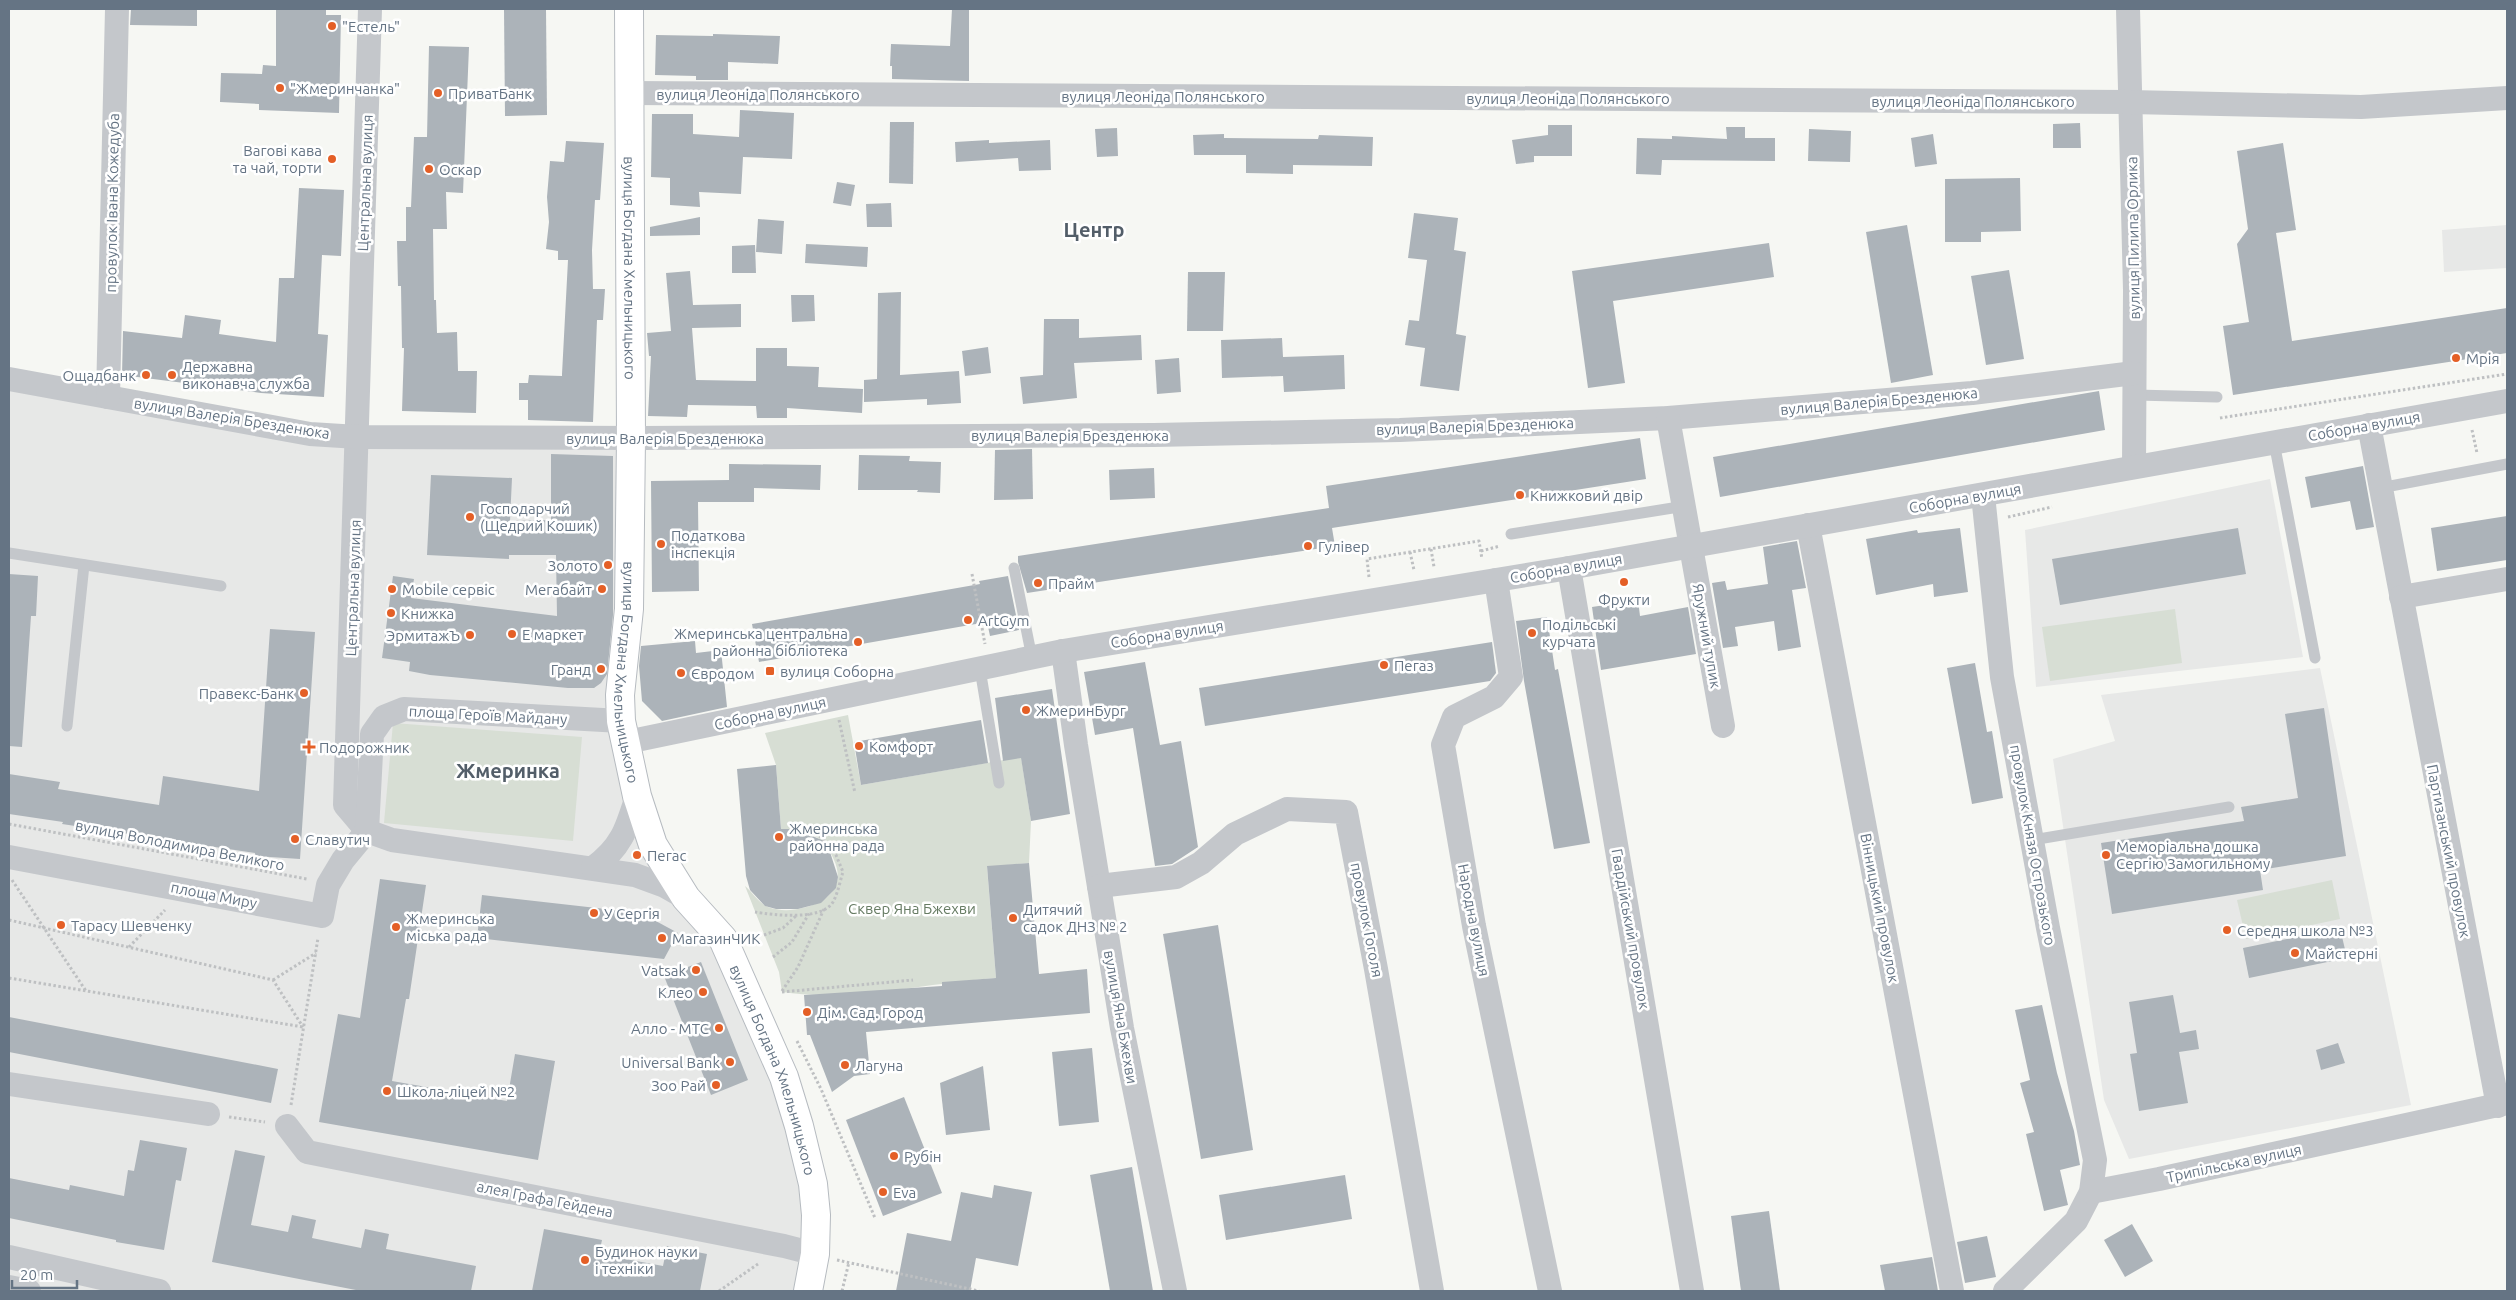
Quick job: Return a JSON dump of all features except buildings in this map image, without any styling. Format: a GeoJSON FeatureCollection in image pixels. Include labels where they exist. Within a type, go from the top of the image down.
{"type":"FeatureCollection","features":[{"type":"Feature","properties":{"kind":"street","name":"провулок Івана Кожедуба"},"geometry":{"type":"LineString","coordinates":[[108,397],[116,9]]}},
{"type":"Feature","properties":{"kind":"street","name":"Центральна вулиця"},"geometry":{"type":"LineString","coordinates":[[370,9],[345,805],[367,831],[392,840],[635,875],[665,886],[686,898]]}},
{"type":"Feature","properties":{"kind":"street","name":"вулиця Богдана Хмельницького"},"geometry":{"type":"LineString","coordinates":[[629,9],[628,93],[632,438],[629,609],[620,695],[624,732],[637,796],[653,845],[686,898],[723,939],[784,1077],[800,1126],[813,1184],[815,1254],[808,1291]]}},
{"type":"Feature","properties":{"kind":"street","name":"вулиця Пилипа Орлика"},"geometry":{"type":"LineString","coordinates":[[2128,9],[2135,290],[2134,467]]}},
{"type":"Feature","properties":{"kind":"street","name":"вулиця Леоніда Полянського"},"geometry":{"type":"LineString","coordinates":[[628,93],[2130,102],[2361,107],[2507,98]]}},
{"type":"Feature","properties":{"kind":"street","name":"вулиця Валерія Брезденюка"},"geometry":{"type":"LineString","coordinates":[[9,379],[310,434],[358,437],[632,438],[1154,435],[1400,430],[1668,418],[1972,393],[2135,384]]}},
{"type":"Feature","properties":{"kind":"street","name":"Соборна вулиця"},"geometry":{"type":"LineString","coordinates":[[624,732],[980,669],[1063,651],[1569,568],[2507,400]]}},
{"type":"Feature","properties":{"kind":"street","name":"Яружний тупик"},"geometry":{"type":"LineString","coordinates":[[1668,418],[1723,726]]}},
{"type":"Feature","properties":{"kind":"street","name":"Партизанський провулок"},"geometry":{"type":"LineString","coordinates":[[2369,425],[2400,597],[2502,1104]]}},
{"type":"Feature","properties":{"kind":"street","name":"провулок Князя Острозького"},"geometry":{"type":"LineString","coordinates":[[1983,495],[2002,677],[2094,1160],[2091,1192]]}},
{"type":"Feature","properties":{"kind":"street","name":"Вінницький провулок"},"geometry":{"type":"LineString","coordinates":[[1808,525],[1952,1291]]}},
{"type":"Feature","properties":{"kind":"street","name":"Гвардійський провулок"},"geometry":{"type":"LineString","coordinates":[[1569,568],[1692,1291]]}},
{"type":"Feature","properties":{"kind":"street"},"geometry":{"type":"LineString","coordinates":[[2400,597],[2507,579]]}},
{"type":"Feature","properties":{"kind":"street","name":"Народна вулиця"},"geometry":{"type":"LineString","coordinates":[[1496,580],[1512,676],[1494,697],[1454,717],[1443,745],[1474,926],[1550,1291]]}},
{"type":"Feature","properties":{"kind":"street","name":"вулиця Яна Бжехви"},"geometry":{"type":"LineString","coordinates":[[1063,651],[1076,746],[1122,1028],[1175,1291]]}},
{"type":"Feature","properties":{"kind":"street","name":"площа Героїв Майдану"},"geometry":{"type":"LineString","coordinates":[[367,831],[372,734],[384,717],[404,709],[624,732]]}},
{"type":"Feature","properties":{"kind":"street"},"geometry":{"type":"LineString","coordinates":[[593,868],[609,856],[627,830],[637,796]]}},
{"type":"Feature","properties":{"kind":"street","name":"провулок Гоголя"},"geometry":{"type":"LineString","coordinates":[[1099,886],[1176,876],[1201,862],[1235,834],[1287,810],[1346,812],[1376,969],[1432,1291]]}},
{"type":"Feature","properties":{"kind":"street"},"geometry":{"type":"LineString","coordinates":[[322,916],[328,885],[343,860],[367,831]]}},
{"type":"Feature","properties":{"kind":"street","name":"площа Миру"},"geometry":{"type":"LineString","coordinates":[[9,857],[322,916]]}},
{"type":"Feature","properties":{"kind":"street"},"geometry":{"type":"LineString","coordinates":[[9,1084],[208,1114]]}},
{"type":"Feature","properties":{"kind":"street","name":"Трипільська вулиця"},"geometry":{"type":"LineString","coordinates":[[2091,1192],[2159,1179],[2502,1104]]}},
{"type":"Feature","properties":{"kind":"street","name":"алея Графа Гейдена"},"geometry":{"type":"LineString","coordinates":[[287,1126],[307,1152],[784,1246],[815,1254]]}},
{"type":"Feature","properties":{"kind":"street"},"geometry":{"type":"LineString","coordinates":[[2005,1291],[2076,1221],[2091,1192]]}},
{"type":"Feature","properties":{"kind":"street"},"geometry":{"type":"LineString","coordinates":[[9,1257],[159,1291]]}},
{"type":"Feature","properties":{"kind":"street"},"geometry":{"type":"LineString","coordinates":[[9,1287],[29,1291]]}},
{"type":"Feature","properties":{"kind":"lane"},"geometry":{"type":"LineString","coordinates":[[2135,384],[2217,397]]}},
{"type":"Feature","properties":{"kind":"lane"},"geometry":{"type":"LineString","coordinates":[[2274,442],[2315,658]]}},
{"type":"Feature","properties":{"kind":"lane"},"geometry":{"type":"LineString","coordinates":[[2380,488],[2507,464]]}},
{"type":"Feature","properties":{"kind":"lane"},"geometry":{"type":"LineString","coordinates":[[1508,539],[1685,506]]}},
{"type":"Feature","properties":{"kind":"lane"},"geometry":{"type":"LineString","coordinates":[[9,553],[221,586]]}},
{"type":"Feature","properties":{"kind":"lane"},"geometry":{"type":"LineString","coordinates":[[67,726],[84,565]]}},
{"type":"Feature","properties":{"kind":"lane"},"geometry":{"type":"LineString","coordinates":[[1014,568],[1032,658]]}},
{"type":"Feature","properties":{"kind":"lane"},"geometry":{"type":"LineString","coordinates":[[980,669],[999,783]]}},
{"type":"Feature","properties":{"kind":"lane"},"geometry":{"type":"LineString","coordinates":[[2032,840],[2230,807]]}},
{"type":"Feature","properties":{"kind":"path"},"geometry":{"type":"LineString","coordinates":[[2220,418],[2507,374]]}},
{"type":"Feature","properties":{"kind":"path"},"geometry":{"type":"LineString","coordinates":[[2472,427],[2480,469]]}},
{"type":"Feature","properties":{"kind":"path"},"geometry":{"type":"LineString","coordinates":[[1481,551],[1508,539]]}},
{"type":"Feature","properties":{"kind":"path"},"geometry":{"type":"LineString","coordinates":[[1369,577],[1367,559],[1479,541],[1482,559]]}},
{"type":"Feature","properties":{"kind":"path"},"geometry":{"type":"LineString","coordinates":[[1431,549],[1434,567]]}},
{"type":"Feature","properties":{"kind":"path"},"geometry":{"type":"LineString","coordinates":[[1410,552],[1414,570]]}},
{"type":"Feature","properties":{"kind":"path"},"geometry":{"type":"LineString","coordinates":[[972,574],[985,644]]}},
{"type":"Feature","properties":{"kind":"path"},"geometry":{"type":"LineString","coordinates":[[839,717],[854,793]]}},
{"type":"Feature","properties":{"kind":"path","name":"вулиця Володимира Великого"},"geometry":{"type":"LineString","coordinates":[[9,824],[305,880],[343,860]]}},
{"type":"Feature","properties":{"kind":"path"},"geometry":{"type":"LineString","coordinates":[[755,912],[789,917],[824,909],[833,903],[843,872],[836,855],[815,830]]}},
{"type":"Feature","properties":{"kind":"path"},"geometry":{"type":"LineString","coordinates":[[9,876],[86,992]]}},
{"type":"Feature","properties":{"kind":"path"},"geometry":{"type":"LineString","coordinates":[[129,948],[184,890]]}},
{"type":"Feature","properties":{"kind":"path"},"geometry":{"type":"LineString","coordinates":[[824,909],[798,967],[782,992],[913,980]]}},
{"type":"Feature","properties":{"kind":"path"},"geometry":{"type":"LineString","coordinates":[[773,957],[792,942],[810,912]]}},
{"type":"Feature","properties":{"kind":"path"},"geometry":{"type":"LineString","coordinates":[[764,935],[783,928],[797,915]]}},
{"type":"Feature","properties":{"kind":"path"},"geometry":{"type":"LineString","coordinates":[[208,1114],[287,1126],[322,916]]}},
{"type":"Feature","properties":{"kind":"path"},"geometry":{"type":"LineString","coordinates":[[9,920],[273,980],[316,953]]}},
{"type":"Feature","properties":{"kind":"path"},"geometry":{"type":"LineString","coordinates":[[9,978],[303,1027]]}},
{"type":"Feature","properties":{"kind":"path"},"geometry":{"type":"LineString","coordinates":[[273,980],[303,1027]]}},
{"type":"Feature","properties":{"kind":"path"},"geometry":{"type":"LineString","coordinates":[[794,1035],[821,1089],[875,1218]]}},
{"type":"Feature","properties":{"kind":"path"},"geometry":{"type":"LineString","coordinates":[[719,1291],[784,1246]]}},
{"type":"Feature","properties":{"kind":"path"},"geometry":{"type":"LineString","coordinates":[[815,1254],[978,1291]]}},
{"type":"Feature","properties":{"kind":"path"},"geometry":{"type":"LineString","coordinates":[[842,1291],[849,1262]]}},
{"type":"Feature","properties":{"kind":"shaded area"},"geometry":{"type":"Polygon","coordinates":[[[2507,225],[2507,268],[2444,272],[2442,230],[2507,225]]]}},
{"type":"Feature","properties":{"kind":"shaded area"},"geometry":{"type":"Polygon","coordinates":[[[9,379],[310,434],[631,438],[629,609],[637,796],[700,912],[799,1126],[809,1291],[9,1291],[9,379]]]}},
{"type":"Feature","properties":{"kind":"shaded area"},"geometry":{"type":"Polygon","coordinates":[[[2270,479],[2303,657],[2036,687],[2025,530],[2270,479]]]}},
{"type":"Feature","properties":{"kind":"shaded area","name":"Середня школа №3"},"geometry":{"type":"Polygon","coordinates":[[[2320,668],[2411,1105],[2129,1159],[2104,1100],[2053,759],[2115,741],[2101,695],[2320,668]]]}},
{"type":"Feature","properties":{"kind":"green space"},"geometry":{"type":"Polygon","coordinates":[[[2175,609],[2182,663],[2050,681],[2042,627],[2175,609]]]}},
{"type":"Feature","properties":{"kind":"green space","name":"Сквер Яна Бжехви"},"geometry":{"type":"Polygon","coordinates":[[[848,715],[861,785],[1021,757],[1031,821],[1029,863],[987,867],[996,978],[889,991],[834,995],[782,992],[779,972],[745,886],[768,907],[789,910],[811,906],[819,902],[832,892],[838,878],[834,860],[821,840],[812,834],[802,831],[781,829],[776,765],[765,733],[848,715]]]}},
{"type":"Feature","properties":{"kind":"green space"},"geometry":{"type":"Polygon","coordinates":[[[393,723],[582,737],[573,841],[384,823],[393,723]]]}},
{"type":"Feature","properties":{"kind":"green space"},"geometry":{"type":"Polygon","coordinates":[[[2332,880],[2340,919],[2246,939],[2237,900],[2332,880]]]}},
{"type":"Feature","properties":{"kind":"place","name":"\"Естель\""},"geometry":{"type":"Point","coordinates":[332,26]}},
{"type":"Feature","properties":{"kind":"place","name":"\"Жмеринчанка\""},"geometry":{"type":"Point","coordinates":[280,88]}},
{"type":"Feature","properties":{"kind":"place","name":"ПриватБанк"},"geometry":{"type":"Point","coordinates":[438,93]}},
{"type":"Feature","properties":{"kind":"place","name":"Вагові кава та чай, торти"},"geometry":{"type":"Point","coordinates":[332,159]}},
{"type":"Feature","properties":{"kind":"place","name":"Оскар"},"geometry":{"type":"Point","coordinates":[429,169]}},
{"type":"Feature","properties":{"kind":"place","name":"Мрія"},"geometry":{"type":"Point","coordinates":[2456,358]}},
{"type":"Feature","properties":{"kind":"place","name":"Ощадбанк"},"geometry":{"type":"Point","coordinates":[146,375]}},
{"type":"Feature","properties":{"kind":"place","name":"Державна виконавча служба"},"geometry":{"type":"Point","coordinates":[172,375]}},
{"type":"Feature","properties":{"kind":"place","name":"Книжковий двір"},"geometry":{"type":"Point","coordinates":[1520,495]}},
{"type":"Feature","properties":{"kind":"place","name":"Господарчий (Щедрий Кошик)"},"geometry":{"type":"Point","coordinates":[470,517]}},
{"type":"Feature","properties":{"kind":"place","name":"Податкова інспекція"},"geometry":{"type":"Point","coordinates":[661,544]}},
{"type":"Feature","properties":{"kind":"place","name":"Гулівер"},"geometry":{"type":"Point","coordinates":[1308,546]}},
{"type":"Feature","properties":{"kind":"place","name":"Золото"},"geometry":{"type":"Point","coordinates":[608,565]}},
{"type":"Feature","properties":{"kind":"place","name":"Фрукти"},"geometry":{"type":"Point","coordinates":[1624,582]}},
{"type":"Feature","properties":{"kind":"place","name":"Прайм"},"geometry":{"type":"Point","coordinates":[1038,583]}},
{"type":"Feature","properties":{"kind":"place","name":"Mobile сервіс"},"geometry":{"type":"Point","coordinates":[392,589]}},
{"type":"Feature","properties":{"kind":"place","name":"Мегабайт"},"geometry":{"type":"Point","coordinates":[602,589]}},
{"type":"Feature","properties":{"kind":"place","name":"Книжка"},"geometry":{"type":"Point","coordinates":[391,613]}},
{"type":"Feature","properties":{"kind":"place","name":"ArtGym"},"geometry":{"type":"Point","coordinates":[968,620]}},
{"type":"Feature","properties":{"kind":"place","name":"Подільські курчата"},"geometry":{"type":"Point","coordinates":[1532,633]}},
{"type":"Feature","properties":{"kind":"place","name":"E маркет"},"geometry":{"type":"Point","coordinates":[512,634]}},
{"type":"Feature","properties":{"kind":"place","name":"ЭрмитажЪ"},"geometry":{"type":"Point","coordinates":[470,635]}},
{"type":"Feature","properties":{"kind":"place","name":"Жмеринська центральна районна бібліотека"},"geometry":{"type":"Point","coordinates":[858,642]}},
{"type":"Feature","properties":{"kind":"place","name":"Пегаз"},"geometry":{"type":"Point","coordinates":[1384,665]}},
{"type":"Feature","properties":{"kind":"place","name":"Гранд"},"geometry":{"type":"Point","coordinates":[601,669]}},
{"type":"Feature","properties":{"kind":"place","name":"вулиця Соборна"},"geometry":{"type":"Point","coordinates":[770,671]}},
{"type":"Feature","properties":{"kind":"place","name":"Євродом"},"geometry":{"type":"Point","coordinates":[681,673]}},
{"type":"Feature","properties":{"kind":"place","name":"Правекс-Банк"},"geometry":{"type":"Point","coordinates":[304,693]}},
{"type":"Feature","properties":{"kind":"place","name":"ЖмеринБург"},"geometry":{"type":"Point","coordinates":[1026,710]}},
{"type":"Feature","properties":{"kind":"place","name":"Комфорт"},"geometry":{"type":"Point","coordinates":[859,746]}},
{"type":"Feature","properties":{"kind":"place","name":"Подорожник"},"geometry":{"type":"Point","coordinates":[309,747]}},
{"type":"Feature","properties":{"kind":"place","name":"Жмеринська районна рада"},"geometry":{"type":"Point","coordinates":[779,837]}},
{"type":"Feature","properties":{"kind":"place","name":"Славутич"},"geometry":{"type":"Point","coordinates":[295,839]}},
{"type":"Feature","properties":{"kind":"place","name":"Пегас"},"geometry":{"type":"Point","coordinates":[637,855]}},
{"type":"Feature","properties":{"kind":"place","name":"Меморіальна дошка Сергію Замогильному"},"geometry":{"type":"Point","coordinates":[2106,855]}},
{"type":"Feature","properties":{"kind":"place","name":"У Сергія"},"geometry":{"type":"Point","coordinates":[594,913]}},
{"type":"Feature","properties":{"kind":"place","name":"Дитячий садок ДНЗ № 2"},"geometry":{"type":"Point","coordinates":[1013,918]}},
{"type":"Feature","properties":{"kind":"place","name":"Тарасу Шевченку"},"geometry":{"type":"Point","coordinates":[61,925]}},
{"type":"Feature","properties":{"kind":"place","name":"Жмеринська міська рада"},"geometry":{"type":"Point","coordinates":[396,927]}},
{"type":"Feature","properties":{"kind":"place","name":"Середня школа №3"},"geometry":{"type":"Point","coordinates":[2227,930]}},
{"type":"Feature","properties":{"kind":"place","name":"МагазинЧИК"},"geometry":{"type":"Point","coordinates":[662,938]}},
{"type":"Feature","properties":{"kind":"place","name":"Майстерні"},"geometry":{"type":"Point","coordinates":[2295,953]}},
{"type":"Feature","properties":{"kind":"place","name":"Vatsak"},"geometry":{"type":"Point","coordinates":[696,970]}},
{"type":"Feature","properties":{"kind":"place","name":"Клео"},"geometry":{"type":"Point","coordinates":[703,992]}},
{"type":"Feature","properties":{"kind":"place","name":"Дім. Сад. Город"},"geometry":{"type":"Point","coordinates":[807,1012]}},
{"type":"Feature","properties":{"kind":"place","name":"Алло - МТС"},"geometry":{"type":"Point","coordinates":[719,1028]}},
{"type":"Feature","properties":{"kind":"place","name":"Universal Bank"},"geometry":{"type":"Point","coordinates":[730,1062]}},
{"type":"Feature","properties":{"kind":"place","name":"Лагуна"},"geometry":{"type":"Point","coordinates":[845,1065]}},
{"type":"Feature","properties":{"kind":"place","name":"Зоо Рай"},"geometry":{"type":"Point","coordinates":[716,1085]}},
{"type":"Feature","properties":{"kind":"place","name":"Школа-ліцей №2"},"geometry":{"type":"Point","coordinates":[387,1091]}},
{"type":"Feature","properties":{"kind":"place","name":"Рубін"},"geometry":{"type":"Point","coordinates":[894,1156]}},
{"type":"Feature","properties":{"kind":"place","name":"Eva"},"geometry":{"type":"Point","coordinates":[883,1192]}},
{"type":"Feature","properties":{"kind":"place","name":"Будинок науки і техніки"},"geometry":{"type":"Point","coordinates":[585,1260]}},
{"type":"Feature","properties":{"kind":"district","name":"Центр"},"geometry":{"type":"Point","coordinates":[1094,229]}},
{"type":"Feature","properties":{"kind":"district","name":"Жмеринка"},"geometry":{"type":"Point","coordinates":[508,770]}}]}
